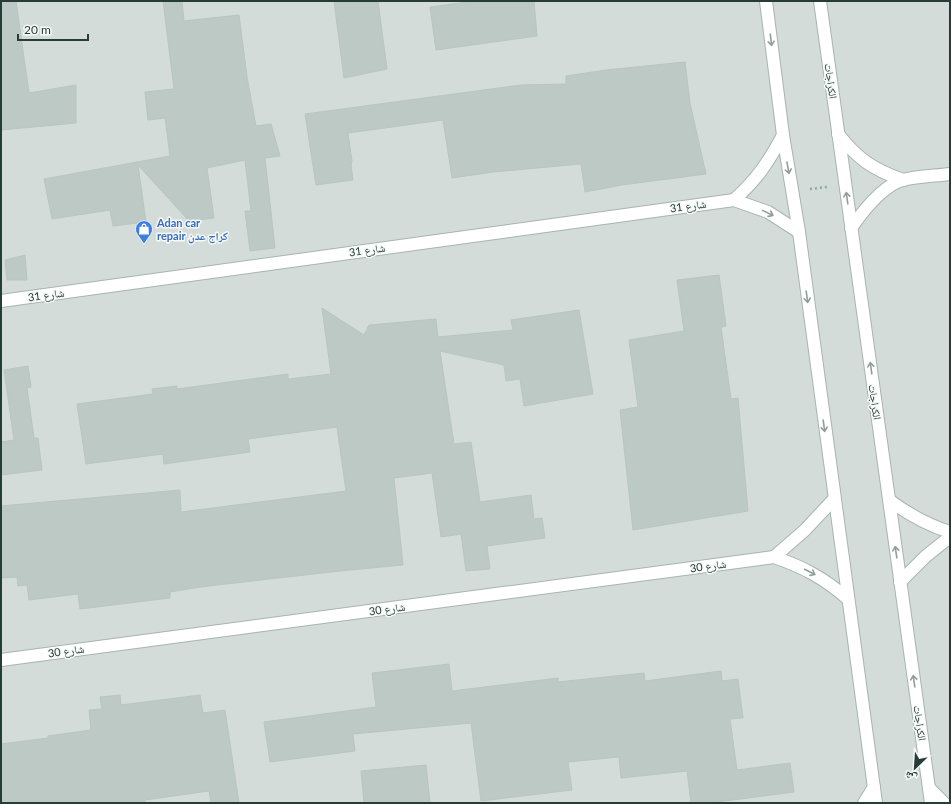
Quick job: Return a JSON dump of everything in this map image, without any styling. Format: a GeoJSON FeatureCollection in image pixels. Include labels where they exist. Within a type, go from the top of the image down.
{"type":"FeatureCollection","features":[{"type":"Feature","properties":{"kind":"street"},"geometry":{"type":"LineString","coordinates":[[766,1],[783,135],[799,232],[876,803]]}},
{"type":"Feature","properties":{"kind":"street","name":"الكراجات"},"geometry":{"type":"LineString","coordinates":[[820,1],[931,803]]}},
{"type":"Feature","properties":{"kind":"street"},"geometry":{"type":"LineString","coordinates":[[838,134],[851,150],[866,163],[884,173],[903,180]]}},
{"type":"Feature","properties":{"kind":"street"},"geometry":{"type":"LineString","coordinates":[[734,200],[762,171],[783,135]]}},
{"type":"Feature","properties":{"kind":"street"},"geometry":{"type":"LineString","coordinates":[[851,228],[861,213],[873,200],[887,189],[903,180],[950,174]]}},
{"type":"Feature","properties":{"kind":"street","name":"شارع 31"},"geometry":{"type":"LineString","coordinates":[[1,301],[734,200],[768,212],[799,232]]}},
{"type":"Feature","properties":{"kind":"street"},"geometry":{"type":"LineString","coordinates":[[774,557],[806,530],[834,499]]}},
{"type":"Feature","properties":{"kind":"street"},"geometry":{"type":"LineString","coordinates":[[889,500],[920,520],[950,532]]}},
{"type":"Feature","properties":{"kind":"street"},"geometry":{"type":"LineString","coordinates":[[900,582],[926,556],[950,537]]}},
{"type":"Feature","properties":{"kind":"street","name":"شارع 30"},"geometry":{"type":"LineString","coordinates":[[1,660],[774,557],[813,573],[832,585],[848,599]]}},
{"type":"Feature","properties":{"kind":"street"},"geometry":{"type":"LineString","coordinates":[[864,803],[874,787]]}},
{"type":"Feature","properties":{"kind":"street"},"geometry":{"type":"LineString","coordinates":[[929,788],[944,803]]}},
{"type":"Feature","properties":{"kind":"path"},"geometry":{"type":"LineString","coordinates":[[792,192],[846,185]]}},
{"type":"Feature","properties":{"kind":"shaded area"},"geometry":{"type":"Polygon","coordinates":[[[1,1],[950,1],[950,803],[1,803],[1,1]]]}},
{"type":"Feature","properties":{"kind":"building"},"geometry":{"type":"Polygon","coordinates":[[[1,1],[16,1],[29,93],[76,85],[76,123],[1,130],[1,1]]]}},
{"type":"Feature","properties":{"kind":"building"},"geometry":{"type":"Polygon","coordinates":[[[163,1],[182,1],[184,21],[239,15],[247,77],[256,126],[271,124],[280,156],[265,158],[275,248],[250,251],[245,211],[251,211],[245,160],[207,168],[214,218],[189,221],[138,165],[146,222],[113,226],[110,210],[52,219],[44,179],[170,156],[165,118],[148,120],[145,92],[174,89],[163,1]]]}},
{"type":"Feature","properties":{"kind":"building"},"geometry":{"type":"Polygon","coordinates":[[[334,1],[378,1],[387,69],[344,78],[334,1]]]}},
{"type":"Feature","properties":{"kind":"building"},"geometry":{"type":"Polygon","coordinates":[[[475,1],[534,1],[537,36],[436,50],[430,7],[475,1]]]}},
{"type":"Feature","properties":{"kind":"building"},"geometry":{"type":"Polygon","coordinates":[[[685,62],[690,103],[706,174],[622,185],[585,192],[581,164],[493,172],[452,178],[443,120],[348,133],[353,180],[316,185],[305,114],[521,85],[566,84],[566,76],[606,70],[685,62]]]}},
{"type":"Feature","properties":{"kind":"building"},"geometry":{"type":"Polygon","coordinates":[[[25,255],[27,280],[7,280],[5,260],[25,255]]]}},
{"type":"Feature","properties":{"kind":"building"},"geometry":{"type":"Polygon","coordinates":[[[719,275],[726,326],[721,327],[731,399],[738,398],[748,511],[633,530],[620,410],[638,407],[629,340],[684,331],[677,280],[719,275]]]}},
{"type":"Feature","properties":{"kind":"building"},"geometry":{"type":"Polygon","coordinates":[[[322,308],[364,335],[369,325],[436,319],[438,337],[513,330],[511,320],[579,310],[593,394],[524,406],[520,379],[506,381],[504,365],[440,351],[454,444],[471,442],[480,502],[531,495],[534,519],[542,518],[545,538],[487,546],[490,569],[466,571],[461,534],[441,537],[432,473],[394,478],[403,565],[200,587],[170,592],[170,598],[80,609],[78,594],[29,600],[27,585],[18,586],[17,577],[1,578],[1,506],[180,490],[181,512],[346,491],[337,427],[248,439],[250,452],[164,464],[163,454],[86,464],[77,404],[153,394],[152,389],[177,386],[177,389],[288,374],[288,379],[331,374],[322,308]]]}},
{"type":"Feature","properties":{"kind":"building"},"geometry":{"type":"Polygon","coordinates":[[[28,366],[31,387],[27,388],[34,438],[38,438],[42,470],[1,475],[1,442],[14,440],[4,370],[28,366]]]}},
{"type":"Feature","properties":{"kind":"building"},"geometry":{"type":"Polygon","coordinates":[[[449,664],[452,691],[558,678],[558,682],[644,673],[645,681],[721,671],[722,681],[738,679],[743,718],[730,719],[737,770],[790,763],[794,792],[709,803],[691,803],[687,771],[621,778],[619,757],[568,762],[572,790],[481,801],[471,723],[353,734],[355,751],[270,762],[264,722],[376,707],[372,673],[449,664]]]}},
{"type":"Feature","properties":{"kind":"building"},"geometry":{"type":"Polygon","coordinates":[[[120,695],[121,705],[200,695],[203,713],[225,710],[239,803],[211,803],[209,791],[145,800],[145,803],[1,803],[1,744],[48,738],[48,736],[91,730],[89,710],[102,709],[100,697],[120,695]]]}},
{"type":"Feature","properties":{"kind":"building"},"geometry":{"type":"Polygon","coordinates":[[[426,765],[430,803],[364,803],[361,771],[426,765]]]}},
{"type":"Feature","properties":{"kind":"place","name":"Adan car repair كراج عدن"},"geometry":{"type":"Point","coordinates":[144,244]}}]}
